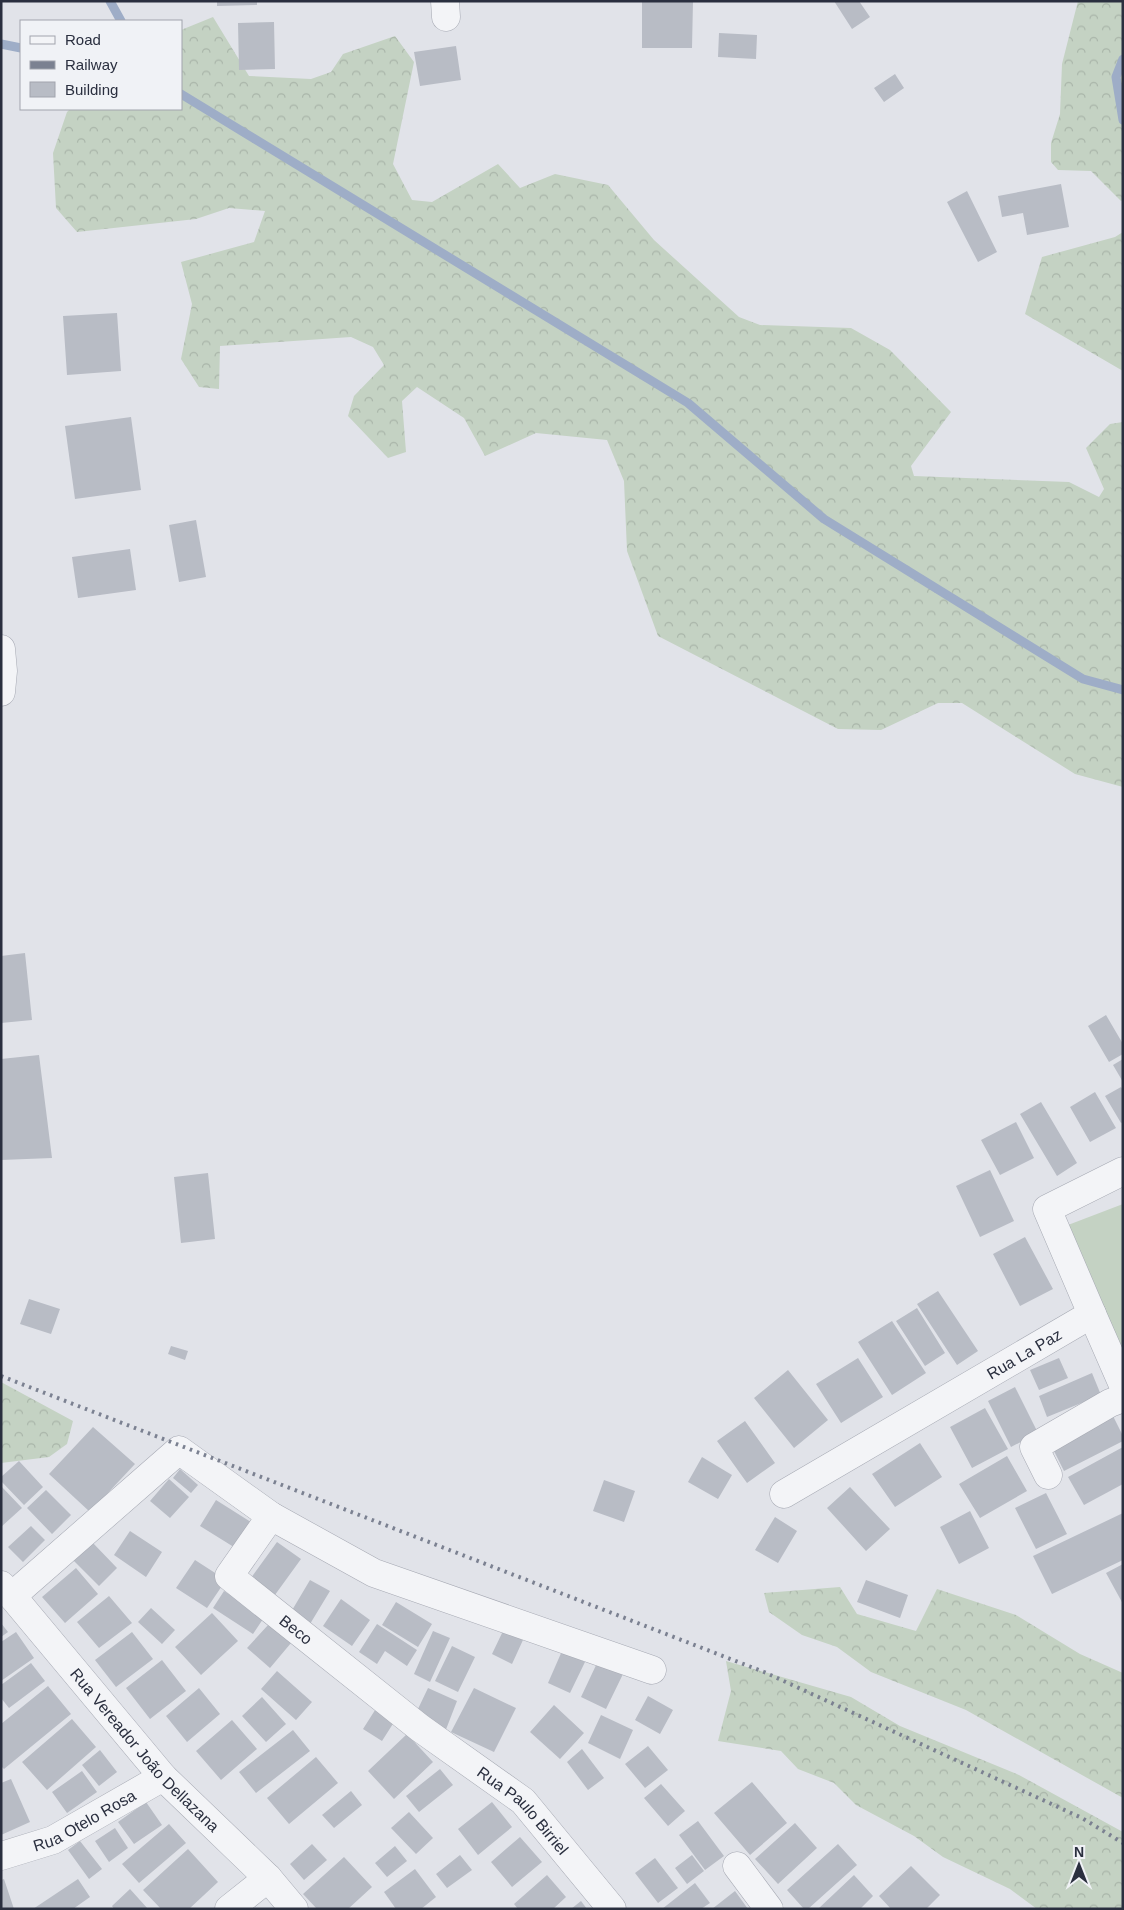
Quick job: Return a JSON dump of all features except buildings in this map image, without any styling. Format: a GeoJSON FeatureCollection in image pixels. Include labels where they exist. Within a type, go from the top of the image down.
{"type":"FeatureCollection","features":[{"type":"Feature","properties":{"kind":"street"},"geometry":{"type":"LineString","coordinates":[[1,649],[3,671],[1,692]]}},
{"type":"Feature","properties":{"kind":"street"},"geometry":{"type":"LineString","coordinates":[[1123,1172],[1047,1209],[1123,1386]]}},
{"type":"Feature","properties":{"kind":"street","name":"Rua La Paz"},"geometry":{"type":"LineString","coordinates":[[784,1494],[1092,1314]]}},
{"type":"Feature","properties":{"kind":"street"},"geometry":{"type":"LineString","coordinates":[[1048,1475],[1034,1447],[1110,1403],[1123,1398]]}},
{"type":"Feature","properties":{"kind":"street"},"geometry":{"type":"LineString","coordinates":[[7,1590],[179,1450],[271,1516],[374,1572],[652,1670]]}},
{"type":"Feature","properties":{"kind":"street","name":"Beco"},"geometry":{"type":"LineString","coordinates":[[271,1516],[229,1576],[420,1728]]}},
{"type":"Feature","properties":{"kind":"street","name":"Rua Vereador João Dellazana"},"geometry":{"type":"LineString","coordinates":[[7,1590],[163,1777],[268,1878],[294,1909]]}},
{"type":"Feature","properties":{"kind":"street","name":"Rua Paulo Birriel"},"geometry":{"type":"LineString","coordinates":[[420,1728],[523,1801],[612,1909]]}},
{"type":"Feature","properties":{"kind":"street","name":"Rua Otelo Rosa"},"geometry":{"type":"LineString","coordinates":[[1,1856],[52,1840],[163,1777]]}},
{"type":"Feature","properties":{"kind":"street"},"geometry":{"type":"LineString","coordinates":[[736,1866],[769,1909]]}},
{"type":"Feature","properties":{"kind":"street"},"geometry":{"type":"LineString","coordinates":[[229,1909],[268,1878]]}},
{"type":"Feature","properties":{"kind":"green space"},"geometry":{"type":"Polygon","coordinates":[[[1078,1],[1123,1],[1123,200],[1121,201],[1091,171],[1058,170],[1051,162],[1051,143],[1060,114],[1062,64],[1078,1]]]}},
{"type":"Feature","properties":{"kind":"green space"},"geometry":{"type":"Polygon","coordinates":[[[213,17],[249,76],[311,79],[331,72],[343,54],[395,36],[414,62],[393,164],[412,200],[432,202],[498,164],[520,188],[555,174],[608,185],[654,240],[739,317],[760,325],[851,328],[890,350],[951,412],[911,466],[914,476],[1069,482],[1099,497],[1104,489],[1086,448],[1110,424],[1123,422],[1123,787],[1075,774],[962,703],[938,703],[881,730],[838,729],[658,636],[627,551],[624,481],[607,440],[536,433],[485,456],[464,418],[417,387],[402,401],[406,452],[388,458],[348,416],[354,396],[384,365],[373,347],[351,337],[220,346],[219,389],[199,387],[181,359],[192,304],[181,262],[254,242],[265,211],[229,208],[196,219],[77,232],[56,208],[53,153],[69,110],[182,110],[182,30],[213,17]]]}},
{"type":"Feature","properties":{"kind":"green space"},"geometry":{"type":"Polygon","coordinates":[[[1123,232],[1123,371],[1025,314],[1042,257],[1115,237],[1123,232]]]}},
{"type":"Feature","properties":{"kind":"green space"},"geometry":{"type":"Polygon","coordinates":[[[1123,1204],[1123,1352],[1068,1225],[1123,1204]]]}},
{"type":"Feature","properties":{"kind":"green space"},"geometry":{"type":"Polygon","coordinates":[[[1,1382],[73,1421],[67,1444],[49,1457],[1,1463],[1,1382]]]}},
{"type":"Feature","properties":{"kind":"green space"},"geometry":{"type":"Polygon","coordinates":[[[840,1587],[857,1614],[916,1631],[937,1589],[1016,1615],[1080,1654],[1123,1673],[1123,1798],[966,1710],[871,1672],[837,1647],[802,1635],[769,1612],[764,1593],[840,1587]]]}},
{"type":"Feature","properties":{"kind":"green space"},"geometry":{"type":"Polygon","coordinates":[[[726,1661],[851,1697],[900,1726],[1019,1775],[1123,1832],[1123,1909],[1037,1909],[1010,1889],[943,1857],[914,1836],[856,1805],[834,1783],[798,1769],[781,1751],[718,1741],[731,1691],[726,1661]]]}},
{"type":"Feature","properties":{"kind":"waterway"},"geometry":{"type":"LineString","coordinates":[[110,1],[120,20]]}},
{"type":"Feature","properties":{"kind":"waterway"},"geometry":{"type":"LineString","coordinates":[[1,44],[20,48]]}},
{"type":"Feature","properties":{"kind":"waterway"},"geometry":{"type":"LineString","coordinates":[[1123,59],[1116,77],[1123,120]]}},
{"type":"Feature","properties":{"kind":"waterway"},"geometry":{"type":"LineString","coordinates":[[182,95],[688,403],[824,519],[1083,679],[1123,690]]}},
{"type":"Feature","properties":{"kind":"railway"},"geometry":{"type":"LineString","coordinates":[[1,1376],[764,1672],[1082,1818],[1123,1843]]}}]}
